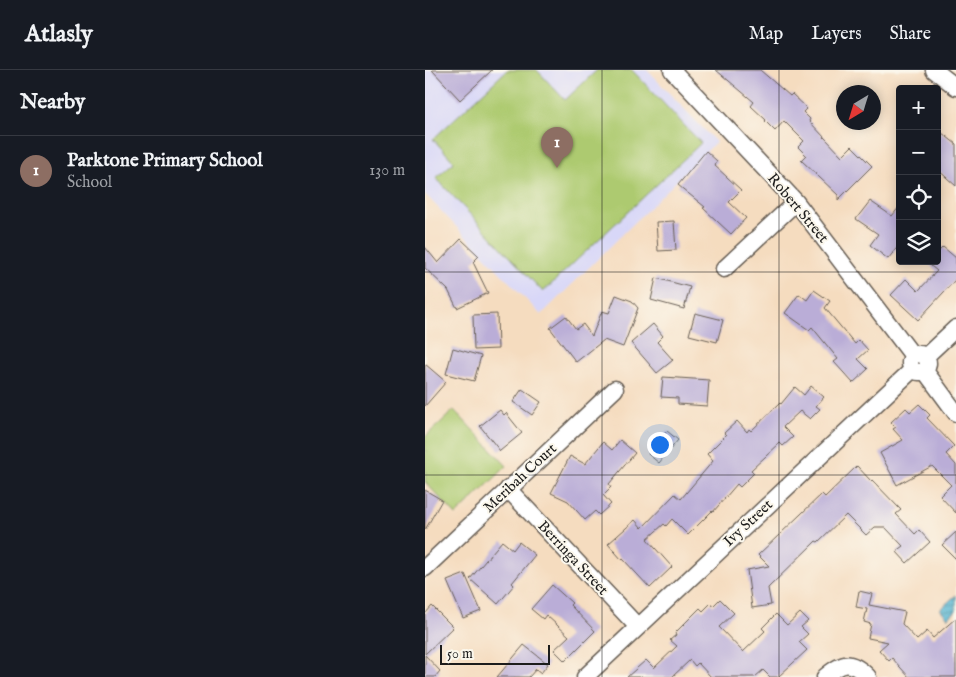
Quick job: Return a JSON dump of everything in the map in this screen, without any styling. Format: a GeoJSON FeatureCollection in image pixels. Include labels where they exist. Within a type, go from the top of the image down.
{"type":"FeatureCollection","features":[{"type":"Feature","properties":{"kind":"street","name":"Robert Street"},"geometry":{"type":"LineString","coordinates":[[672,70],[796,202],[956,414]]}},
{"type":"Feature","properties":{"kind":"street"},"geometry":{"type":"LineString","coordinates":[[934,70],[956,86]]}},
{"type":"Feature","properties":{"kind":"street"},"geometry":{"type":"LineString","coordinates":[[723,269],[796,202]]}},
{"type":"Feature","properties":{"kind":"street","name":"Ivy Street"},"geometry":{"type":"LineString","coordinates":[[585,677],[956,328]]}},
{"type":"Feature","properties":{"kind":"street","name":"Meribah Court"},"geometry":{"type":"LineString","coordinates":[[425,568],[615,389]]}},
{"type":"Feature","properties":{"kind":"street","name":"Berringa Street"},"geometry":{"type":"LineString","coordinates":[[508,489],[638,627]]}},
{"type":"Feature","properties":{"kind":"street"},"geometry":{"type":"LineString","coordinates":[[825,677],[838,666],[850,665],[857,667],[868,677]]}},
{"type":"Feature","properties":{"kind":"shaded area"},"geometry":{"type":"Polygon","coordinates":[[[425,70],[647,70],[716,142],[541,315],[425,194],[425,70]]]}},
{"type":"Feature","properties":{"kind":"green space"},"geometry":{"type":"Polygon","coordinates":[[[507,70],[537,70],[565,100],[597,70],[632,70],[701,143],[543,292],[436,178],[454,162],[433,139],[507,70]]]}},
{"type":"Feature","properties":{"kind":"green space"},"geometry":{"type":"Polygon","coordinates":[[[454,410],[507,466],[456,515],[425,482],[425,437],[454,410]]]}},
{"type":"Feature","properties":{"kind":"water"},"geometry":{"type":"Polygon","coordinates":[[[956,595],[956,611],[948,618],[940,609],[956,595]]]}},
{"type":"Feature","properties":{"kind":"building"},"geometry":{"type":"Polygon","coordinates":[[[432,70],[492,70],[460,100],[432,70]]]}},
{"type":"Feature","properties":{"kind":"building"},"geometry":{"type":"Polygon","coordinates":[[[716,70],[760,70],[807,108],[803,112],[810,119],[809,121],[842,156],[852,146],[872,166],[838,200],[838,195],[801,160],[806,155],[798,147],[804,141],[784,121],[775,131],[751,106],[754,102],[716,70]]]}},
{"type":"Feature","properties":{"kind":"building"},"geometry":{"type":"Polygon","coordinates":[[[941,132],[956,144],[956,186],[941,173],[941,132]]]}},
{"type":"Feature","properties":{"kind":"building"},"geometry":{"type":"Polygon","coordinates":[[[706,151],[717,161],[714,165],[741,190],[729,202],[746,218],[731,234],[703,208],[705,207],[678,185],[706,151]]]}},
{"type":"Feature","properties":{"kind":"building"},"geometry":{"type":"Polygon","coordinates":[[[870,201],[892,216],[896,211],[896,249],[888,259],[870,245],[878,234],[856,219],[870,201]]]}},
{"type":"Feature","properties":{"kind":"building"},"geometry":{"type":"Polygon","coordinates":[[[674,221],[676,250],[658,251],[656,222],[674,221]]]}},
{"type":"Feature","properties":{"kind":"building"},"geometry":{"type":"Polygon","coordinates":[[[461,239],[479,256],[473,262],[488,293],[457,308],[448,290],[425,268],[425,247],[438,263],[461,239]]]}},
{"type":"Feature","properties":{"kind":"building"},"geometry":{"type":"Polygon","coordinates":[[[943,247],[956,258],[956,279],[918,320],[891,295],[906,279],[918,291],[937,271],[930,265],[941,265],[941,249],[943,247]]]}},
{"type":"Feature","properties":{"kind":"building"},"geometry":{"type":"Polygon","coordinates":[[[656,278],[690,287],[684,309],[651,300],[656,278]]]}},
{"type":"Feature","properties":{"kind":"building"},"geometry":{"type":"Polygon","coordinates":[[[814,290],[830,301],[825,308],[855,344],[859,340],[868,350],[858,359],[868,369],[853,383],[834,362],[838,359],[812,327],[809,330],[785,313],[799,294],[807,300],[814,290]]]}},
{"type":"Feature","properties":{"kind":"building"},"geometry":{"type":"Polygon","coordinates":[[[616,295],[632,301],[638,308],[623,347],[604,340],[576,362],[550,328],[566,316],[576,329],[583,324],[592,336],[602,311],[609,313],[616,295]]]}},
{"type":"Feature","properties":{"kind":"building"},"geometry":{"type":"Polygon","coordinates":[[[695,313],[723,320],[717,342],[689,335],[695,313]]]}},
{"type":"Feature","properties":{"kind":"building"},"geometry":{"type":"Polygon","coordinates":[[[497,314],[498,349],[474,350],[473,315],[497,314]]]}},
{"type":"Feature","properties":{"kind":"building"},"geometry":{"type":"Polygon","coordinates":[[[653,324],[663,336],[657,342],[673,360],[657,373],[631,343],[653,324]]]}},
{"type":"Feature","properties":{"kind":"building"},"geometry":{"type":"Polygon","coordinates":[[[453,348],[481,356],[474,381],[446,374],[453,348]]]}},
{"type":"Feature","properties":{"kind":"building"},"geometry":{"type":"Polygon","coordinates":[[[425,364],[446,382],[425,406],[425,364]]]}},
{"type":"Feature","properties":{"kind":"building"},"geometry":{"type":"Polygon","coordinates":[[[663,377],[709,380],[707,406],[678,404],[678,398],[661,397],[663,377]]]}},
{"type":"Feature","properties":{"kind":"building"},"geometry":{"type":"Polygon","coordinates":[[[811,386],[824,397],[816,406],[820,409],[810,419],[800,411],[783,427],[793,437],[783,446],[780,443],[751,470],[754,473],[740,487],[737,484],[713,512],[688,535],[672,519],[666,526],[664,524],[647,539],[672,567],[650,588],[608,544],[635,520],[642,528],[675,494],[681,499],[713,461],[707,454],[726,435],[724,433],[737,421],[747,432],[749,429],[751,431],[781,404],[795,387],[804,395],[811,386]]]}},
{"type":"Feature","properties":{"kind":"building"},"geometry":{"type":"Polygon","coordinates":[[[522,389],[541,402],[532,415],[513,402],[522,389]]]}},
{"type":"Feature","properties":{"kind":"building"},"geometry":{"type":"Polygon","coordinates":[[[919,404],[930,415],[927,418],[954,446],[946,454],[956,465],[956,513],[940,496],[951,485],[932,466],[897,485],[880,453],[903,440],[893,429],[896,427],[891,422],[906,408],[910,412],[919,404]]]}},
{"type":"Feature","properties":{"kind":"building"},"geometry":{"type":"Polygon","coordinates":[[[500,410],[504,415],[506,413],[522,433],[500,451],[480,426],[500,410]]]}},
{"type":"Feature","properties":{"kind":"building"},"geometry":{"type":"Polygon","coordinates":[[[667,431],[678,440],[659,463],[648,454],[667,431]]]}},
{"type":"Feature","properties":{"kind":"building"},"geometry":{"type":"Polygon","coordinates":[[[620,440],[635,453],[609,484],[611,487],[603,495],[611,504],[599,515],[595,511],[585,520],[568,501],[551,493],[570,456],[585,464],[603,442],[612,450],[620,440]]]}},
{"type":"Feature","properties":{"kind":"building"},"geometry":{"type":"Polygon","coordinates":[[[857,466],[901,510],[896,514],[915,534],[919,530],[930,542],[907,563],[896,551],[903,546],[885,527],[875,527],[866,535],[846,515],[818,542],[816,541],[768,588],[771,605],[752,608],[747,570],[769,566],[758,555],[822,494],[825,497],[857,466]]]}},
{"type":"Feature","properties":{"kind":"building"},"geometry":{"type":"Polygon","coordinates":[[[425,490],[442,500],[425,530],[425,490]]]}},
{"type":"Feature","properties":{"kind":"building"},"geometry":{"type":"Polygon","coordinates":[[[956,532],[956,559],[942,545],[956,532]]]}},
{"type":"Feature","properties":{"kind":"building"},"geometry":{"type":"Polygon","coordinates":[[[502,541],[513,550],[519,542],[535,555],[498,604],[470,579],[502,541]]]}},
{"type":"Feature","properties":{"kind":"building"},"geometry":{"type":"Polygon","coordinates":[[[465,574],[481,611],[463,618],[447,581],[465,574]]]}},
{"type":"Feature","properties":{"kind":"building"},"geometry":{"type":"Polygon","coordinates":[[[552,585],[572,603],[570,605],[595,631],[565,661],[554,650],[569,636],[546,615],[543,619],[531,609],[552,585]]]}},
{"type":"Feature","properties":{"kind":"building"},"geometry":{"type":"Polygon","coordinates":[[[859,591],[872,594],[869,605],[905,612],[902,624],[917,640],[927,631],[933,638],[956,618],[956,677],[909,677],[892,658],[889,661],[879,650],[888,642],[868,638],[871,624],[864,622],[867,609],[856,607],[859,591]]]}},
{"type":"Feature","properties":{"kind":"building"},"geometry":{"type":"Polygon","coordinates":[[[720,599],[734,613],[719,627],[743,652],[765,631],[762,628],[776,614],[787,625],[800,613],[808,621],[801,627],[808,634],[799,642],[807,650],[778,677],[770,677],[763,670],[755,677],[711,677],[698,663],[695,666],[690,660],[672,677],[627,677],[646,660],[654,668],[677,646],[670,640],[676,635],[675,633],[700,608],[703,611],[711,603],[713,606],[720,599]]]}},
{"type":"Feature","properties":{"kind":"building"},"geometry":{"type":"Polygon","coordinates":[[[432,606],[453,627],[425,654],[425,614],[432,606]]]}},
{"type":"Feature","properties":{"kind":"building"},"geometry":{"type":"Polygon","coordinates":[[[524,645],[548,664],[541,673],[536,669],[529,677],[497,677],[524,645]]]}},
{"type":"Feature","properties":{"kind":"building"},"geometry":{"type":"Polygon","coordinates":[[[425,655],[440,671],[435,677],[425,677],[425,655]]]}},
{"type":"Feature","properties":{"kind":"place","name":"Parktone Primary School"},"geometry":{"type":"Point","coordinates":[557,168]}}]}
